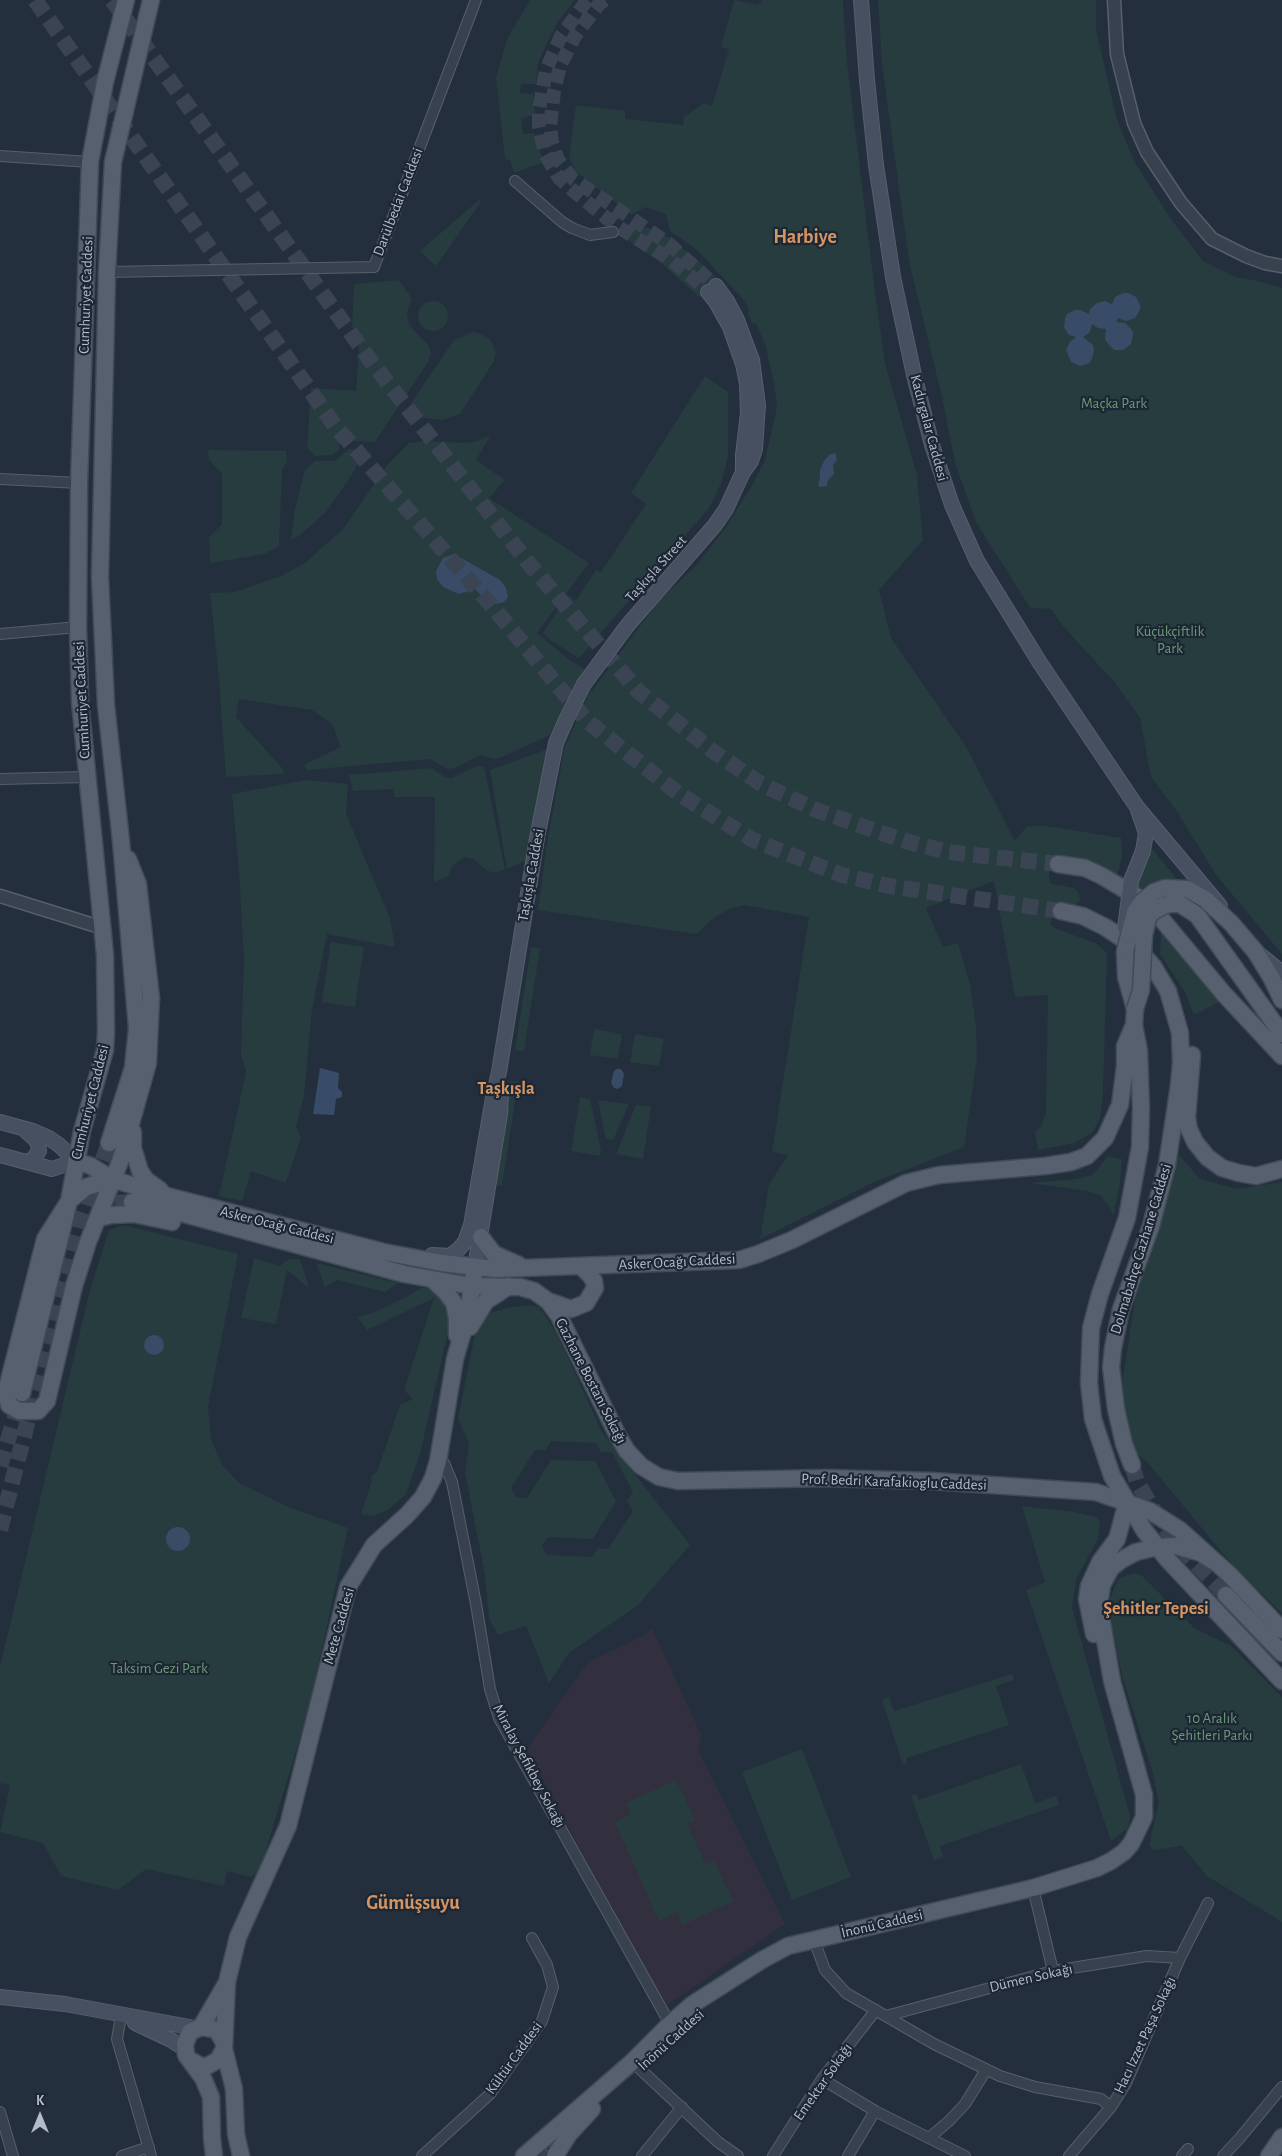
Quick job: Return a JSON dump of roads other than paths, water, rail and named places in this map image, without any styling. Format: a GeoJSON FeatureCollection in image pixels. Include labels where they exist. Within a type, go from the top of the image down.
{"type":"FeatureCollection","features":[{"type":"Feature","properties":{"kind":"main road","name":"Cumhuriyet Caddesi"},"geometry":{"type":"LineString","coordinates":[[22,1393],[69,1200],[76,1161],[105,1050],[103,928],[86,777],[80,701],[78,627],[79,483],[90,162],[105,82],[126,0]]}},
{"type":"Feature","properties":{"kind":"main road","name":"Cumhuriyet Caddesi"},"geometry":{"type":"LineString","coordinates":[[109,1143],[133,1068],[137,1028],[121,841],[106,705],[100,577],[107,272],[113,162],[151,0]]}},
{"type":"Feature","properties":{"kind":"main road","name":"Kadırgalar Caddesi"},"geometry":{"type":"LineString","coordinates":[[861,0],[866,80],[875,156],[894,277],[914,374],[946,488],[985,575],[1040,663],[1137,807]]}},
{"type":"Feature","properties":{"kind":"main road"},"geometry":{"type":"LineString","coordinates":[[87,272],[107,272]]}},
{"type":"Feature","properties":{"kind":"main road","name":"Taşkışla Caddesi"},"geometry":{"type":"LineString","coordinates":[[384,1252],[450,1256],[465,1242],[471,1225],[493,1098],[500,1072],[537,838],[555,750],[566,720],[584,684],[627,626],[715,525],[726,509],[744,472],[743,455],[748,413],[747,384],[743,364],[730,327],[716,302],[712,289]]}},
{"type":"Feature","properties":{"kind":"main road"},"geometry":{"type":"LineString","coordinates":[[1135,1009],[1126,977],[1125,931],[1131,881],[1143,852],[1146,834],[1137,807]]}},
{"type":"Feature","properties":{"kind":"main road"},"geometry":{"type":"LineString","coordinates":[[1137,807],[1212,895],[1231,923],[1255,951],[1282,1000]]}},
{"type":"Feature","properties":{"kind":"main road"},"geometry":{"type":"LineString","coordinates":[[112,1179],[86,1187],[69,1200],[45,1239],[7,1387],[7,1401],[9,1405],[19,1411],[38,1411],[47,1401],[74,1286],[133,1120],[148,1063],[151,998],[138,884],[121,841]]}},
{"type":"Feature","properties":{"kind":"main road"},"geometry":{"type":"LineString","coordinates":[[1058,864],[1085,868],[1149,904],[1224,994],[1282,1056]]}},
{"type":"Feature","properties":{"kind":"main road"},"geometry":{"type":"LineString","coordinates":[[1126,951],[1135,912],[1142,902],[1154,892],[1165,888],[1176,888],[1198,893],[1231,923]]}},
{"type":"Feature","properties":{"kind":"main road"},"geometry":{"type":"LineString","coordinates":[[1135,1009],[1140,990],[1148,918],[1151,913],[1163,906],[1180,904],[1197,914],[1282,1034]]}},
{"type":"Feature","properties":{"kind":"main road","name":"Dolmabahçe Gazhane Caddesi"},"geometry":{"type":"LineString","coordinates":[[1061,911],[1083,916],[1106,927],[1138,949],[1153,966],[1168,991],[1178,1019],[1181,1063],[1174,1124],[1163,1182],[1151,1226],[1121,1309],[1111,1367],[1116,1409],[1124,1444],[1132,1466]]}},
{"type":"Feature","properties":{"kind":"main road"},"geometry":{"type":"LineString","coordinates":[[1106,927],[1127,938],[1157,958],[1170,972],[1184,1005],[1190,1028],[1192,1056],[1187,1118],[1189,1129],[1196,1142],[1207,1157],[1222,1168],[1256,1176],[1282,1169]]}},
{"type":"Feature","properties":{"kind":"main road"},"geometry":{"type":"LineString","coordinates":[[1255,951],[1282,973]]}},
{"type":"Feature","properties":{"kind":"main road","name":"Dolmabahçe Gazhane Caddesi"},"geometry":{"type":"LineString","coordinates":[[1135,1009],[1134,1025],[1138,1037],[1140,1077],[1140,1147],[1127,1218],[1091,1328],[1090,1396],[1097,1435],[1112,1476],[1144,1530],[1157,1547],[1282,1681]]}},
{"type":"Feature","properties":{"kind":"main road","name":"Asker Ocağı Caddesi"},"geometry":{"type":"LineString","coordinates":[[76,1161],[91,1166],[112,1179],[171,1197],[384,1252],[475,1267],[581,1266],[739,1260],[792,1240],[906,1183],[939,1175],[1046,1166],[1071,1162],[1087,1156],[1106,1138],[1120,1105],[1126,1066],[1126,1046],[1134,1025]]}},
{"type":"Feature","properties":{"kind":"main road","name":"Taşkışla Caddesi"},"geometry":{"type":"LineString","coordinates":[[472,1286],[500,1114],[502,1092],[500,1072]]}},
{"type":"Feature","properties":{"kind":"main road"},"geometry":{"type":"LineString","coordinates":[[133,1120],[133,1148],[140,1171],[151,1185],[171,1197]]}},
{"type":"Feature","properties":{"kind":"main road"},"geometry":{"type":"LineString","coordinates":[[0,1122],[25,1129],[57,1143],[76,1161],[52,1169],[0,1154]]}},
{"type":"Feature","properties":{"kind":"main road"},"geometry":{"type":"LineString","coordinates":[[21,1161],[29,1162],[38,1151],[35,1139],[25,1129]]}},
{"type":"Feature","properties":{"kind":"main road","name":"Asker Ocağı Caddesi"},"geometry":{"type":"LineString","coordinates":[[132,1202],[148,1204],[352,1260],[432,1279],[472,1286],[510,1286],[534,1291],[548,1301],[571,1309],[578,1308],[591,1298],[595,1288],[594,1281],[581,1266]]}},
{"type":"Feature","properties":{"kind":"main road"},"geometry":{"type":"LineString","coordinates":[[98,1218],[110,1215],[134,1214],[301,1254],[352,1260]]}},
{"type":"Feature","properties":{"kind":"main road"},"geometry":{"type":"LineString","coordinates":[[481,1237],[494,1254],[524,1267]]}},
{"type":"Feature","properties":{"kind":"main road"},"geometry":{"type":"LineString","coordinates":[[432,1279],[454,1303],[457,1318],[456,1359]]}},
{"type":"Feature","properties":{"kind":"main road","name":"Mete Caddesi"},"geometry":{"type":"LineString","coordinates":[[227,1982],[238,1937],[288,1826],[348,1587],[374,1545],[407,1515],[423,1497],[433,1478],[438,1461],[456,1359],[468,1314],[472,1286]]}},
{"type":"Feature","properties":{"kind":"main road"},"geometry":{"type":"LineString","coordinates":[[456,1359],[480,1308],[486,1301],[510,1286]]}},
{"type":"Feature","properties":{"kind":"main road","name":"Gazhane Bostanı Sokağı"},"geometry":{"type":"LineString","coordinates":[[548,1301],[627,1451],[641,1466],[659,1478]]}},
{"type":"Feature","properties":{"kind":"main road","name":"Prof. Bedri Karafakioglu Caddesi"},"geometry":{"type":"LineString","coordinates":[[659,1478],[678,1481],[827,1478],[1032,1486],[1096,1492],[1150,1511],[1180,1530],[1213,1561]]}},
{"type":"Feature","properties":{"kind":"main road","name":"İnonü Caddesi"},"geometry":{"type":"LineString","coordinates":[[1112,1681],[1099,1656],[1087,1599],[1089,1586],[1095,1572],[1119,1533],[1127,1502]]}},
{"type":"Feature","properties":{"kind":"main road","name":"İnonü Caddesi"},"geometry":{"type":"LineString","coordinates":[[534,2153],[693,2004],[762,1960],[788,1946],[1033,1888],[1097,1868],[1111,1861],[1131,1844],[1144,1817],[1144,1795],[1112,1681],[1100,1611],[1102,1585],[1111,1568],[1121,1560],[1136,1552],[1157,1547],[1177,1546],[1201,1553],[1213,1561]]}},
{"type":"Feature","properties":{"kind":"main road"},"geometry":{"type":"LineString","coordinates":[[1213,1561],[1230,1575],[1282,1630]]}},
{"type":"Feature","properties":{"kind":"main road"},"geometry":{"type":"LineString","coordinates":[[1226,1595],[1282,1653]]}},
{"type":"Feature","properties":{"kind":"main road","name":"İnönü Caddesi"},"geometry":{"type":"LineString","coordinates":[[555,2156],[569,2134],[592,2109],[640,2069],[673,2035],[704,2009],[765,1969],[790,1956],[809,1941]]}},
{"type":"Feature","properties":{"kind":"main road"},"geometry":{"type":"LineString","coordinates":[[214,2156],[211,2097],[203,2078],[187,2055],[186,2038],[198,2028],[227,1982]]}},
{"type":"Feature","properties":{"kind":"main road"},"geometry":{"type":"LineString","coordinates":[[121,2016],[171,2040],[201,2066],[207,2066],[218,2060],[224,2046],[227,1982]]}},
{"type":"Feature","properties":{"kind":"main road"},"geometry":{"type":"LineString","coordinates":[[0,1997],[65,2004],[121,2016],[213,2029],[218,2032],[224,2046],[234,2089],[236,2134],[241,2156]]}},
{"type":"Feature","properties":{"kind":"main road"},"geometry":{"type":"LineString","coordinates":[[1269,2156],[1282,2137]]}},
{"type":"Feature","properties":{"kind":"street","name":"Darülbedai Caddesi"},"geometry":{"type":"LineString","coordinates":[[107,272],[374,267],[476,0]]}},
{"type":"Feature","properties":{"kind":"street"},"geometry":{"type":"LineString","coordinates":[[1114,0],[1117,54],[1134,124],[1147,152],[1181,203],[1212,239],[1246,256],[1265,263],[1282,266]]}},
{"type":"Feature","properties":{"kind":"street"},"geometry":{"type":"LineString","coordinates":[[0,156],[90,162]]}},
{"type":"Feature","properties":{"kind":"street"},"geometry":{"type":"LineString","coordinates":[[516,181],[562,222],[572,228],[590,234],[612,232]]}},
{"type":"Feature","properties":{"kind":"street"},"geometry":{"type":"LineString","coordinates":[[0,480],[79,483]]}},
{"type":"Feature","properties":{"kind":"street"},"geometry":{"type":"LineString","coordinates":[[0,634],[78,627]]}},
{"type":"Feature","properties":{"kind":"street"},"geometry":{"type":"LineString","coordinates":[[0,779],[86,777]]}},
{"type":"Feature","properties":{"kind":"street"},"geometry":{"type":"LineString","coordinates":[[0,896],[103,928]]}},
{"type":"Feature","properties":{"kind":"street","name":"Miralay Şefikbey Sokağı"},"geometry":{"type":"LineString","coordinates":[[438,1461],[444,1463],[452,1482],[490,1689],[500,1718],[670,2024]]}},
{"type":"Feature","properties":{"kind":"street"},"geometry":{"type":"LineString","coordinates":[[1033,1888],[1053,1971]]}},
{"type":"Feature","properties":{"kind":"street","name":"Hacı Izzet Paşa Sokağı"},"geometry":{"type":"LineString","coordinates":[[1069,2156],[1111,2107],[1126,2083],[1180,1958],[1208,1903]]}},
{"type":"Feature","properties":{"kind":"street","name":"Kültür Caddesi"},"geometry":{"type":"LineString","coordinates":[[422,2156],[490,2094],[542,2020],[553,1987],[547,1965],[532,1938]]}},
{"type":"Feature","properties":{"kind":"street"},"geometry":{"type":"LineString","coordinates":[[809,1941],[825,1970],[846,1993],[934,2044],[986,2070],[1035,2087],[1101,2099],[1111,2107]]}},
{"type":"Feature","properties":{"kind":"street","name":"Dümen Sokağı"},"geometry":{"type":"LineString","coordinates":[[886,2016],[1053,1971],[1147,1956],[1180,1958]]}},
{"type":"Feature","properties":{"kind":"street","name":"Emektar Sokağı"},"geometry":{"type":"LineString","coordinates":[[772,2156],[822,2079],[876,2010]]}},
{"type":"Feature","properties":{"kind":"street"},"geometry":{"type":"LineString","coordinates":[[121,2016],[118,2039],[150,2152],[122,2156]]}},
{"type":"Feature","properties":{"kind":"street"},"geometry":{"type":"LineString","coordinates":[[640,2069],[718,2142],[738,2156]]}},
{"type":"Feature","properties":{"kind":"street"},"geometry":{"type":"LineString","coordinates":[[928,2138],[949,2121],[965,2104],[986,2070]]}},
{"type":"Feature","properties":{"kind":"street"},"geometry":{"type":"LineString","coordinates":[[822,2079],[876,2111],[965,2156]]}},
{"type":"Feature","properties":{"kind":"street"},"geometry":{"type":"LineString","coordinates":[[1223,2156],[1240,2139],[1282,2087]]}},
{"type":"Feature","properties":{"kind":"street"},"geometry":{"type":"LineString","coordinates":[[642,2156],[682,2107]]}},
{"type":"Feature","properties":{"kind":"street"},"geometry":{"type":"LineString","coordinates":[[848,2156],[876,2111]]}},
{"type":"Feature","properties":{"kind":"street"},"geometry":{"type":"LineString","coordinates":[[0,2112],[13,2156]]}},
{"type":"Feature","properties":{"kind":"water"},"geometry":{"type":"Polygon","coordinates":[[[1123,293],[1136,297],[1140,305],[1140,310],[1135,318],[1126,321],[1118,318],[1116,322],[1125,323],[1132,330],[1131,344],[1123,350],[1114,350],[1105,340],[1106,329],[1098,328],[1092,324],[1090,332],[1083,337],[1093,345],[1092,359],[1089,363],[1080,366],[1071,362],[1066,350],[1070,342],[1076,337],[1069,335],[1064,327],[1067,314],[1080,310],[1089,314],[1090,309],[1097,303],[1105,301],[1112,304],[1115,297],[1123,293]]]}},
{"type":"Feature","properties":{"kind":"water"},"geometry":{"type":"Polygon","coordinates":[[[835,453],[837,460],[833,465],[834,474],[828,480],[827,486],[819,487],[820,470],[824,461],[829,455],[835,453]]]}},
{"type":"Feature","properties":{"kind":"water"},"geometry":{"type":"Polygon","coordinates":[[[454,554],[500,580],[506,588],[508,597],[504,602],[491,605],[475,589],[459,594],[443,587],[437,579],[436,571],[443,558],[454,554]]]}},
{"type":"Feature","properties":{"kind":"water"},"geometry":{"type":"Polygon","coordinates":[[[320,1068],[339,1073],[338,1088],[342,1092],[342,1097],[336,1099],[334,1115],[313,1114],[320,1068]]]}},
{"type":"Feature","properties":{"kind":"water"},"geometry":{"type":"Polygon","coordinates":[[[621,1069],[624,1074],[622,1086],[618,1089],[614,1088],[611,1083],[614,1071],[621,1069]]]}},
{"type":"Feature","properties":{"kind":"water"},"geometry":{"type":"Polygon","coordinates":[[[154,1335],[161,1338],[164,1345],[161,1352],[154,1355],[147,1352],[144,1345],[147,1338],[154,1335]]]}},
{"type":"Feature","properties":{"kind":"water"},"geometry":{"type":"Polygon","coordinates":[[[178,1527],[183,1528],[189,1534],[189,1544],[183,1550],[178,1551],[173,1550],[167,1544],[166,1539],[167,1534],[173,1528],[178,1527]]]}},
{"type":"Feature","properties":{"kind":"tunnel"},"geometry":{"type":"LineString","coordinates":[[35,0],[335,426],[496,611],[587,721],[679,794],[753,840],[842,875],[889,886],[1061,911]]}},
{"type":"Feature","properties":{"kind":"tunnel"},"geometry":{"type":"LineString","coordinates":[[112,0],[373,364],[526,560],[639,692],[714,752],[761,784],[816,810],[905,841],[948,852],[1058,864]]}},
{"type":"Feature","properties":{"kind":"tunnel"},"geometry":{"type":"LineString","coordinates":[[587,0],[561,36],[546,70],[539,110],[539,126],[545,154],[559,178],[570,188],[615,225],[665,256],[708,292]]}},
{"type":"Feature","properties":{"kind":"tunnel"},"geometry":{"type":"LineString","coordinates":[[605,0],[599,4],[575,36],[560,66],[554,91],[550,127],[552,142],[558,160],[573,179],[669,244],[708,279]]}},
{"type":"Feature","properties":{"kind":"tunnel"},"geometry":{"type":"LineString","coordinates":[[0,1530],[83,1214],[109,1143]]}},
{"type":"Feature","properties":{"kind":"tunnel"},"geometry":{"type":"LineString","coordinates":[[92,1210],[110,1203],[132,1202]]}},
{"type":"Feature","properties":{"kind":"tunnel"},"geometry":{"type":"LineString","coordinates":[[0,1466],[21,1397]]}},
{"type":"Feature","properties":{"kind":"tunnel"},"geometry":{"type":"LineString","coordinates":[[1132,1465],[1137,1482],[1162,1524],[1183,1550],[1226,1595]]}},
{"type":"Feature","properties":{"kind":"district","name":"Harbiye"},"geometry":{"type":"Point","coordinates":[805,237]}},
{"type":"Feature","properties":{"kind":"district","name":"Taşkışla"},"geometry":{"type":"Point","coordinates":[506,1089]}},
{"type":"Feature","properties":{"kind":"district","name":"Şehitler Tepesi"},"geometry":{"type":"Point","coordinates":[1156,1609]}},
{"type":"Feature","properties":{"kind":"district","name":"Gümüşsuyu"},"geometry":{"type":"Point","coordinates":[413,1903]}},
{"type":"Feature","properties":{"kind":"park label","name":"Maçka Park"},"geometry":{"type":"Point","coordinates":[1114,403]}},
{"type":"Feature","properties":{"kind":"park label","name":"Küçükçiftlik Park"},"geometry":{"type":"Point","coordinates":[1170,640]}},
{"type":"Feature","properties":{"kind":"park label","name":"Taksim Gezi Park"},"geometry":{"type":"Point","coordinates":[159,1668]}},
{"type":"Feature","properties":{"kind":"park label","name":"10 Aralık Şehitleri Parkı"},"geometry":{"type":"Point","coordinates":[1212,1726]}}]}
